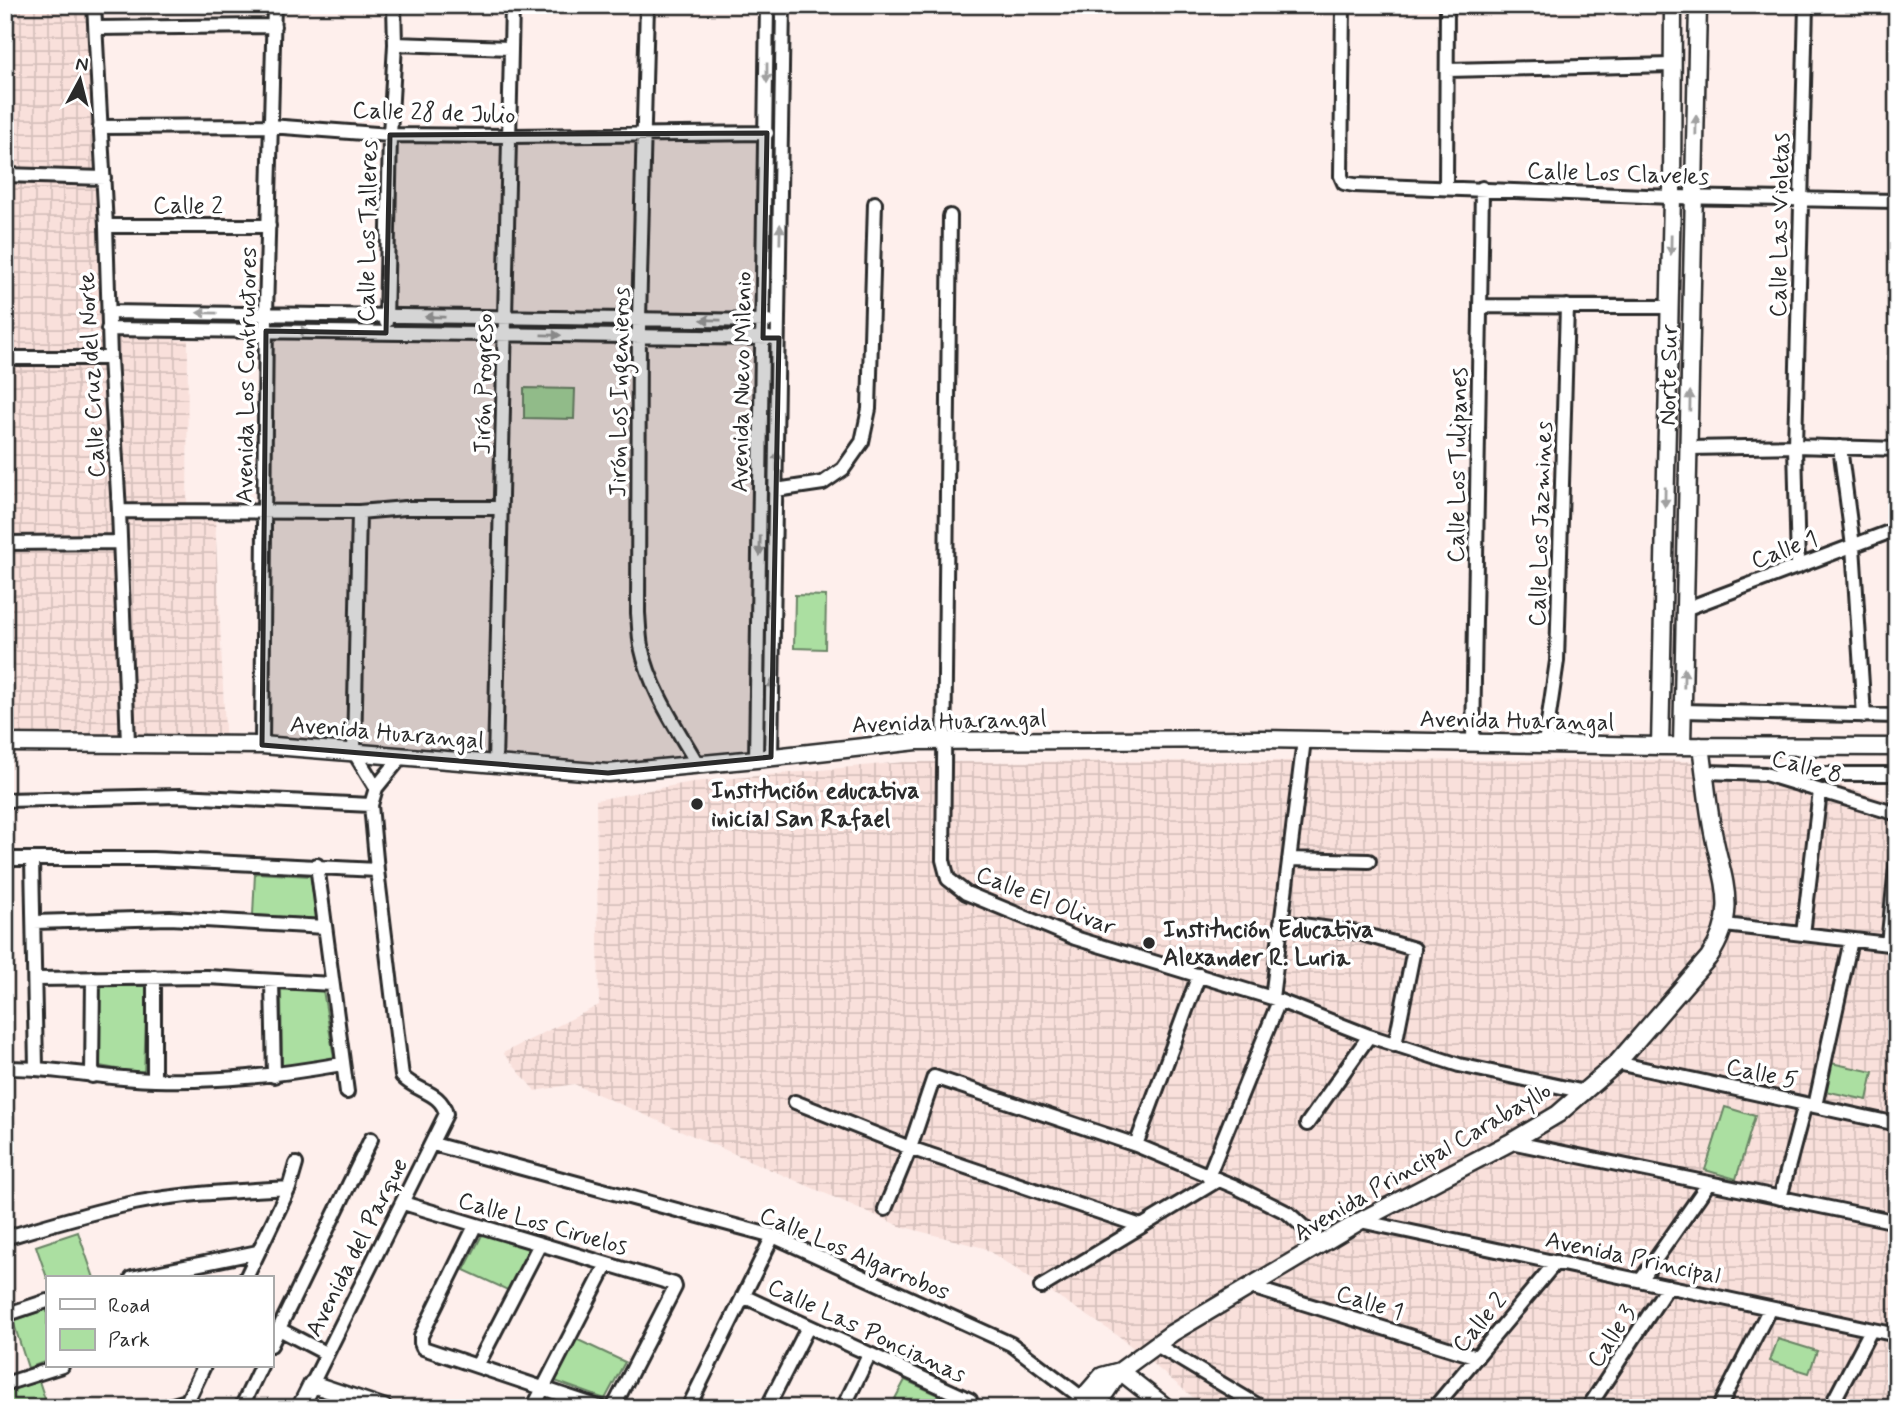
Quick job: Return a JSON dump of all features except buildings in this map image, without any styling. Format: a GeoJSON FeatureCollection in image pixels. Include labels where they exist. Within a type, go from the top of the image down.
{"type":"FeatureCollection","features":[{"type":"Feature","properties":{"kind":"street","name":"Calle Cruz del Norte"},"geometry":{"type":"LineString","coordinates":[[94,5],[128,743]]}},
{"type":"Feature","properties":{"kind":"street","name":"Avenida Los Contructores"},"geometry":{"type":"LineString","coordinates":[[261,745],[266,314],[274,5]]}},
{"type":"Feature","properties":{"kind":"street","name":"Calle Los Talleres"},"geometry":{"type":"LineString","coordinates":[[386,333],[394,5]]}},
{"type":"Feature","properties":{"kind":"street","name":"Jirón Progreso"},"geometry":{"type":"LineString","coordinates":[[495,764],[512,5]]}},
{"type":"Feature","properties":{"kind":"street","name":"Jirón Los Ingenieros"},"geometry":{"type":"LineString","coordinates":[[647,5],[639,319],[640,645],[662,704],[698,765]]}},
{"type":"Feature","properties":{"kind":"street","name":"Avenida Nuevo Milenio"},"geometry":{"type":"LineString","coordinates":[[764,758],[763,321],[767,5]]}},
{"type":"Feature","properties":{"kind":"street","name":"Avenida Nuevo Milenio"},"geometry":{"type":"LineString","coordinates":[[764,758],[776,490],[783,5]]}},
{"type":"Feature","properties":{"kind":"street","name":"Calle Los Claveles"},"geometry":{"type":"LineString","coordinates":[[1343,5],[1341,176],[1344,183],[1672,197],[1897,201]]}},
{"type":"Feature","properties":{"kind":"street"},"geometry":{"type":"LineString","coordinates":[[1446,187],[1447,5]]}},
{"type":"Feature","properties":{"kind":"street","name":"Norte Sur"},"geometry":{"type":"LineString","coordinates":[[1660,746],[1672,197],[1673,5]]}},
{"type":"Feature","properties":{"kind":"street","name":"Norte Sur"},"geometry":{"type":"LineString","coordinates":[[1682,746],[1698,5]]}},
{"type":"Feature","properties":{"kind":"street","name":"Calle Las Violetas"},"geometry":{"type":"LineString","coordinates":[[1798,566],[1795,446],[1806,5]]}},
{"type":"Feature","properties":{"kind":"street"},"geometry":{"type":"LineString","coordinates":[[96,28],[274,26]]}},
{"type":"Feature","properties":{"kind":"street"},"geometry":{"type":"LineString","coordinates":[[395,44],[510,48]]}},
{"type":"Feature","properties":{"kind":"street"},"geometry":{"type":"LineString","coordinates":[[1447,70],[1673,65]]}},
{"type":"Feature","properties":{"kind":"street","name":"Calle 28 de Julio"},"geometry":{"type":"LineString","coordinates":[[100,127],[270,126],[390,135],[766,133]]}},
{"type":"Feature","properties":{"kind":"street"},"geometry":{"type":"LineString","coordinates":[[5,175],[104,178]]}},
{"type":"Feature","properties":{"kind":"street","name":"Calle Los Tulipanes"},"geometry":{"type":"LineString","coordinates":[[1473,742],[1482,188]]}},
{"type":"Feature","properties":{"kind":"street"},"geometry":{"type":"LineString","coordinates":[[776,490],[823,484],[843,469],[862,442],[869,409],[875,203]]}},
{"type":"Feature","properties":{"kind":"street"},"geometry":{"type":"LineString","coordinates":[[944,740],[950,216]]}},
{"type":"Feature","properties":{"kind":"street","name":"Calle 2"},"geometry":{"type":"LineString","coordinates":[[106,226],[269,226]]}},
{"type":"Feature","properties":{"kind":"street"},"geometry":{"type":"LineString","coordinates":[[1481,306],[1670,307]]}},
{"type":"Feature","properties":{"kind":"street","name":"Calle Los Jazmines"},"geometry":{"type":"LineString","coordinates":[[1545,743],[1556,661],[1567,306]]}},
{"type":"Feature","properties":{"kind":"street"},"geometry":{"type":"LineString","coordinates":[[108,312],[779,321]]}},
{"type":"Feature","properties":{"kind":"street"},"geometry":{"type":"LineString","coordinates":[[108,329],[779,338]]}},
{"type":"Feature","properties":{"kind":"street"},"geometry":{"type":"LineString","coordinates":[[5,358],[110,358]]}},
{"type":"Feature","properties":{"kind":"street"},"geometry":{"type":"LineString","coordinates":[[1689,448],[1795,446],[1897,449]]}},
{"type":"Feature","properties":{"kind":"street"},"geometry":{"type":"LineString","coordinates":[[1840,447],[1853,545],[1864,716]]}},
{"type":"Feature","properties":{"kind":"street"},"geometry":{"type":"LineString","coordinates":[[119,511],[359,512],[405,508],[500,508]]}},
{"type":"Feature","properties":{"kind":"street"},"geometry":{"type":"LineString","coordinates":[[359,512],[354,752],[376,788]]}},
{"type":"Feature","properties":{"kind":"street","name":"Calle 1"},"geometry":{"type":"LineString","coordinates":[[1685,609],[1897,529]]}},
{"type":"Feature","properties":{"kind":"street"},"geometry":{"type":"LineString","coordinates":[[5,543],[120,542]]}},
{"type":"Feature","properties":{"kind":"street"},"geometry":{"type":"LineString","coordinates":[[1683,711],[1897,716]]}},
{"type":"Feature","properties":{"kind":"street","name":"Avenida Huarangal"},"geometry":{"type":"LineString","coordinates":[[5,743],[261,745],[608,774],[891,742],[944,740],[1304,740],[1897,747]]}},
{"type":"Feature","properties":{"kind":"street","name":"Calle El Olivar"},"geometry":{"type":"LineString","coordinates":[[944,740],[943,860],[948,879],[966,893],[1075,938],[1275,1000],[1395,1045],[1459,1065],[1585,1091]]}},
{"type":"Feature","properties":{"kind":"street"},"geometry":{"type":"LineString","coordinates":[[1041,1287],[1213,1178],[1275,1000],[1304,740]]}},
{"type":"Feature","properties":{"kind":"street","name":"Avenida Principal Carabayllo"},"geometry":{"type":"LineString","coordinates":[[1120,1371],[1155,1344],[1360,1221],[1511,1142],[1558,1114],[1617,1063],[1710,957],[1720,941],[1725,925],[1726,891],[1712,826],[1701,746]]}},
{"type":"Feature","properties":{"kind":"street"},"geometry":{"type":"LineString","coordinates":[[5,859],[153,859],[377,870],[371,805],[376,788],[402,756]]}},
{"type":"Feature","properties":{"kind":"street","name":"Calle 8"},"geometry":{"type":"LineString","coordinates":[[1705,772],[1765,775],[1897,814]]}},
{"type":"Feature","properties":{"kind":"street"},"geometry":{"type":"LineString","coordinates":[[1765,775],[1897,774]]}},
{"type":"Feature","properties":{"kind":"street"},"geometry":{"type":"LineString","coordinates":[[1803,934],[1820,791]]}},
{"type":"Feature","properties":{"kind":"street"},"geometry":{"type":"LineString","coordinates":[[5,800],[180,796],[371,805]]}},
{"type":"Feature","properties":{"kind":"street"},"geometry":{"type":"LineString","coordinates":[[1725,925],[1892,944],[1897,858]]}},
{"type":"Feature","properties":{"kind":"street"},"geometry":{"type":"LineString","coordinates":[[32,859],[36,1068]]}},
{"type":"Feature","properties":{"kind":"street"},"geometry":{"type":"LineString","coordinates":[[1289,859],[1369,861]]}},
{"type":"Feature","properties":{"kind":"street"},"geometry":{"type":"LineString","coordinates":[[317,865],[347,1092]]}},
{"type":"Feature","properties":{"kind":"street","name":"Avenida del Parque"},"geometry":{"type":"LineString","coordinates":[[300,1408],[446,1114],[444,1105],[435,1095],[409,1085],[402,1076],[377,870]]}},
{"type":"Feature","properties":{"kind":"street"},"geometry":{"type":"LineString","coordinates":[[34,922],[170,918],[325,927]]}},
{"type":"Feature","properties":{"kind":"street"},"geometry":{"type":"LineString","coordinates":[[1282,922],[1359,933],[1414,949],[1395,1045]]}},
{"type":"Feature","properties":{"kind":"street"},"geometry":{"type":"LineString","coordinates":[[1780,1198],[1810,1105],[1851,940]]}},
{"type":"Feature","properties":{"kind":"street"},"geometry":{"type":"LineString","coordinates":[[1136,1145],[1199,975]]}},
{"type":"Feature","properties":{"kind":"street"},"geometry":{"type":"LineString","coordinates":[[35,979],[207,976],[332,984]]}},
{"type":"Feature","properties":{"kind":"street"},"geometry":{"type":"LineString","coordinates":[[153,977],[154,1080]]}},
{"type":"Feature","properties":{"kind":"street"},"geometry":{"type":"LineString","coordinates":[[92,1076],[93,978]]}},
{"type":"Feature","properties":{"kind":"street"},"geometry":{"type":"LineString","coordinates":[[272,981],[274,1076]]}},
{"type":"Feature","properties":{"kind":"street"},"geometry":{"type":"LineString","coordinates":[[1307,1124],[1369,1036]]}},
{"type":"Feature","properties":{"kind":"street","name":"Calle 5"},"geometry":{"type":"LineString","coordinates":[[1617,1063],[1897,1124]]}},
{"type":"Feature","properties":{"kind":"street"},"geometry":{"type":"LineString","coordinates":[[5,1068],[36,1068],[92,1076],[154,1080],[215,1080],[274,1076],[342,1064]]}},
{"type":"Feature","properties":{"kind":"street"},"geometry":{"type":"LineString","coordinates":[[885,1209],[910,1148],[934,1077],[1136,1145],[1213,1178],[1288,1213],[1322,1244]]}},
{"type":"Feature","properties":{"kind":"street"},"geometry":{"type":"LineString","coordinates":[[795,1102],[910,1148],[1141,1226]]}},
{"type":"Feature","properties":{"kind":"street","name":"Avenida del Parque"},"geometry":{"type":"LineString","coordinates":[[273,1341],[371,1139]]}},
{"type":"Feature","properties":{"kind":"street"},"geometry":{"type":"LineString","coordinates":[[1511,1142],[1897,1222]]}},
{"type":"Feature","properties":{"kind":"street","name":"Calle Los Algarrobos"},"geometry":{"type":"LineString","coordinates":[[433,1144],[773,1236],[1011,1344],[1078,1402]]}},
{"type":"Feature","properties":{"kind":"street"},"geometry":{"type":"LineString","coordinates":[[247,1276],[289,1188],[296,1164]]}},
{"type":"Feature","properties":{"kind":"street"},"geometry":{"type":"LineString","coordinates":[[1641,1280],[1708,1184]]}},
{"type":"Feature","properties":{"kind":"street"},"geometry":{"type":"LineString","coordinates":[[5,1238],[60,1220],[135,1203],[212,1192],[289,1188]]}},
{"type":"Feature","properties":{"kind":"street","name":"Calle Los Ciruelos"},"geometry":{"type":"LineString","coordinates":[[403,1203],[671,1282],[675,1287],[613,1408]]}},
{"type":"Feature","properties":{"kind":"street","name":"Avenida Principal"},"geometry":{"type":"LineString","coordinates":[[1360,1221],[1897,1335]]}},
{"type":"Feature","properties":{"kind":"street"},"geometry":{"type":"LineString","coordinates":[[475,1226],[421,1336],[424,1348],[602,1408]]}},
{"type":"Feature","properties":{"kind":"street"},"geometry":{"type":"LineString","coordinates":[[688,1408],[773,1236]]}},
{"type":"Feature","properties":{"kind":"street"},"geometry":{"type":"LineString","coordinates":[[477,1366],[540,1244]]}},
{"type":"Feature","properties":{"kind":"street"},"geometry":{"type":"LineString","coordinates":[[142,1276],[258,1252]]}},
{"type":"Feature","properties":{"kind":"street","name":"Calle 2"},"geometry":{"type":"LineString","coordinates":[[1434,1408],[1556,1262]]}},
{"type":"Feature","properties":{"kind":"street"},"geometry":{"type":"LineString","coordinates":[[533,1408],[607,1264]]}},
{"type":"Feature","properties":{"kind":"street","name":"Calle 3"},"geometry":{"type":"LineString","coordinates":[[1588,1408],[1668,1286]]}},
{"type":"Feature","properties":{"kind":"street","name":"Calle 1"},"geometry":{"type":"LineString","coordinates":[[1251,1287],[1477,1357]]}},
{"type":"Feature","properties":{"kind":"street","name":"Calle Las Poncianas"},"geometry":{"type":"LineString","coordinates":[[743,1296],[970,1400],[971,1405]]}},
{"type":"Feature","properties":{"kind":"street"},"geometry":{"type":"LineString","coordinates":[[5,1315],[46,1301]]}},
{"type":"Feature","properties":{"kind":"street"},"geometry":{"type":"LineString","coordinates":[[1719,1408],[1770,1308]]}},
{"type":"Feature","properties":{"kind":"street"},"geometry":{"type":"LineString","coordinates":[[767,1408],[808,1327]]}},
{"type":"Feature","properties":{"kind":"street"},"geometry":{"type":"LineString","coordinates":[[279,1329],[327,1354]]}},
{"type":"Feature","properties":{"kind":"street"},"geometry":{"type":"LineString","coordinates":[[1830,1408],[1871,1329]]}},
{"type":"Feature","properties":{"kind":"street"},"geometry":{"type":"LineString","coordinates":[[1155,1344],[1262,1408]]}},
{"type":"Feature","properties":{"kind":"street"},"geometry":{"type":"LineString","coordinates":[[844,1408],[869,1355]]}},
{"type":"Feature","properties":{"kind":"street"},"geometry":{"type":"LineString","coordinates":[[5,1384],[56,1368]]}},
{"type":"Feature","properties":{"kind":"street"},"geometry":{"type":"LineString","coordinates":[[162,1408],[186,1404],[203,1368]]}},
{"type":"Feature","properties":{"kind":"street"},"geometry":{"type":"LineString","coordinates":[[241,1408],[260,1368]]}},
{"type":"Feature","properties":{"kind":"street"},"geometry":{"type":"LineString","coordinates":[[1078,1402],[1102,1376],[1120,1371]]}},
{"type":"Feature","properties":{"kind":"street"},"geometry":{"type":"LineString","coordinates":[[1095,1408],[1120,1371]]}},
{"type":"Feature","properties":{"kind":"street"},"geometry":{"type":"LineString","coordinates":[[1120,1371],[1167,1408]]}},
{"type":"Feature","properties":{"kind":"street"},"geometry":{"type":"LineString","coordinates":[[312,1384],[384,1408]]}},
{"type":"Feature","properties":{"kind":"highlighted area"},"geometry":{"type":"Polygon","coordinates":[[[767,133],[763,338],[779,338],[771,757],[608,773],[262,745],[266,331],[386,333],[390,135],[767,133]]]}},
{"type":"Feature","properties":{"kind":"shaded area"},"geometry":{"type":"Polygon","coordinates":[[[5,5],[87,5],[104,335],[188,340],[187,516],[215,518],[226,751],[5,751],[5,5]]]}},
{"type":"Feature","properties":{"kind":"shaded area"},"geometry":{"type":"Polygon","coordinates":[[[1660,760],[1778,766],[1897,803],[1897,1408],[1206,1408],[1120,1337],[984,1248],[900,1226],[574,1084],[535,1091],[503,1053],[599,1005],[596,800],[692,782],[904,762],[1660,760]]]}},
{"type":"Feature","properties":{"kind":"green space"},"geometry":{"type":"Polygon","coordinates":[[[524,388],[575,389],[574,419],[524,418],[524,388]]]}},
{"type":"Feature","properties":{"kind":"green space"},"geometry":{"type":"Polygon","coordinates":[[[795,595],[826,596],[825,649],[794,648],[795,595]]]}},
{"type":"Feature","properties":{"kind":"green space"},"geometry":{"type":"Polygon","coordinates":[[[255,873],[311,876],[320,919],[253,915],[255,873]]]}},
{"type":"Feature","properties":{"kind":"green space"},"geometry":{"type":"Polygon","coordinates":[[[97,986],[147,986],[144,1074],[100,1066],[97,986]]]}},
{"type":"Feature","properties":{"kind":"green space"},"geometry":{"type":"Polygon","coordinates":[[[281,989],[323,990],[334,1058],[282,1068],[281,989]]]}},
{"type":"Feature","properties":{"kind":"green space"},"geometry":{"type":"Polygon","coordinates":[[[1831,1063],[1873,1072],[1867,1100],[1825,1091],[1831,1063]]]}},
{"type":"Feature","properties":{"kind":"green space"},"geometry":{"type":"Polygon","coordinates":[[[1725,1107],[1755,1116],[1736,1179],[1705,1170],[1725,1107]]]}},
{"type":"Feature","properties":{"kind":"green space"},"geometry":{"type":"Polygon","coordinates":[[[78,1232],[93,1276],[46,1276],[36,1246],[78,1232]]]}},
{"type":"Feature","properties":{"kind":"green space"},"geometry":{"type":"Polygon","coordinates":[[[483,1233],[537,1245],[512,1292],[464,1270],[483,1233]]]}},
{"type":"Feature","properties":{"kind":"green space"},"geometry":{"type":"Polygon","coordinates":[[[46,1309],[46,1361],[28,1368],[13,1321],[46,1309]]]}},
{"type":"Feature","properties":{"kind":"green space"},"geometry":{"type":"Polygon","coordinates":[[[576,1339],[625,1362],[605,1399],[555,1381],[576,1339]]]}},
{"type":"Feature","properties":{"kind":"green space"},"geometry":{"type":"Polygon","coordinates":[[[1778,1339],[1817,1351],[1809,1373],[1770,1361],[1778,1339]]]}},
{"type":"Feature","properties":{"kind":"green space"},"geometry":{"type":"Polygon","coordinates":[[[905,1380],[961,1405],[959,1408],[890,1408],[905,1380]]]}},
{"type":"Feature","properties":{"kind":"green space"},"geometry":{"type":"Polygon","coordinates":[[[39,1381],[48,1408],[5,1408],[5,1392],[39,1381]]]}},
{"type":"Feature","properties":{"kind":"place","name":"Institución educativa inicial San Rafael"},"geometry":{"type":"Point","coordinates":[697,804]}},
{"type":"Feature","properties":{"kind":"place","name":"Institución Educativa Alexander R. Luria"},"geometry":{"type":"Point","coordinates":[1149,943]}}]}
